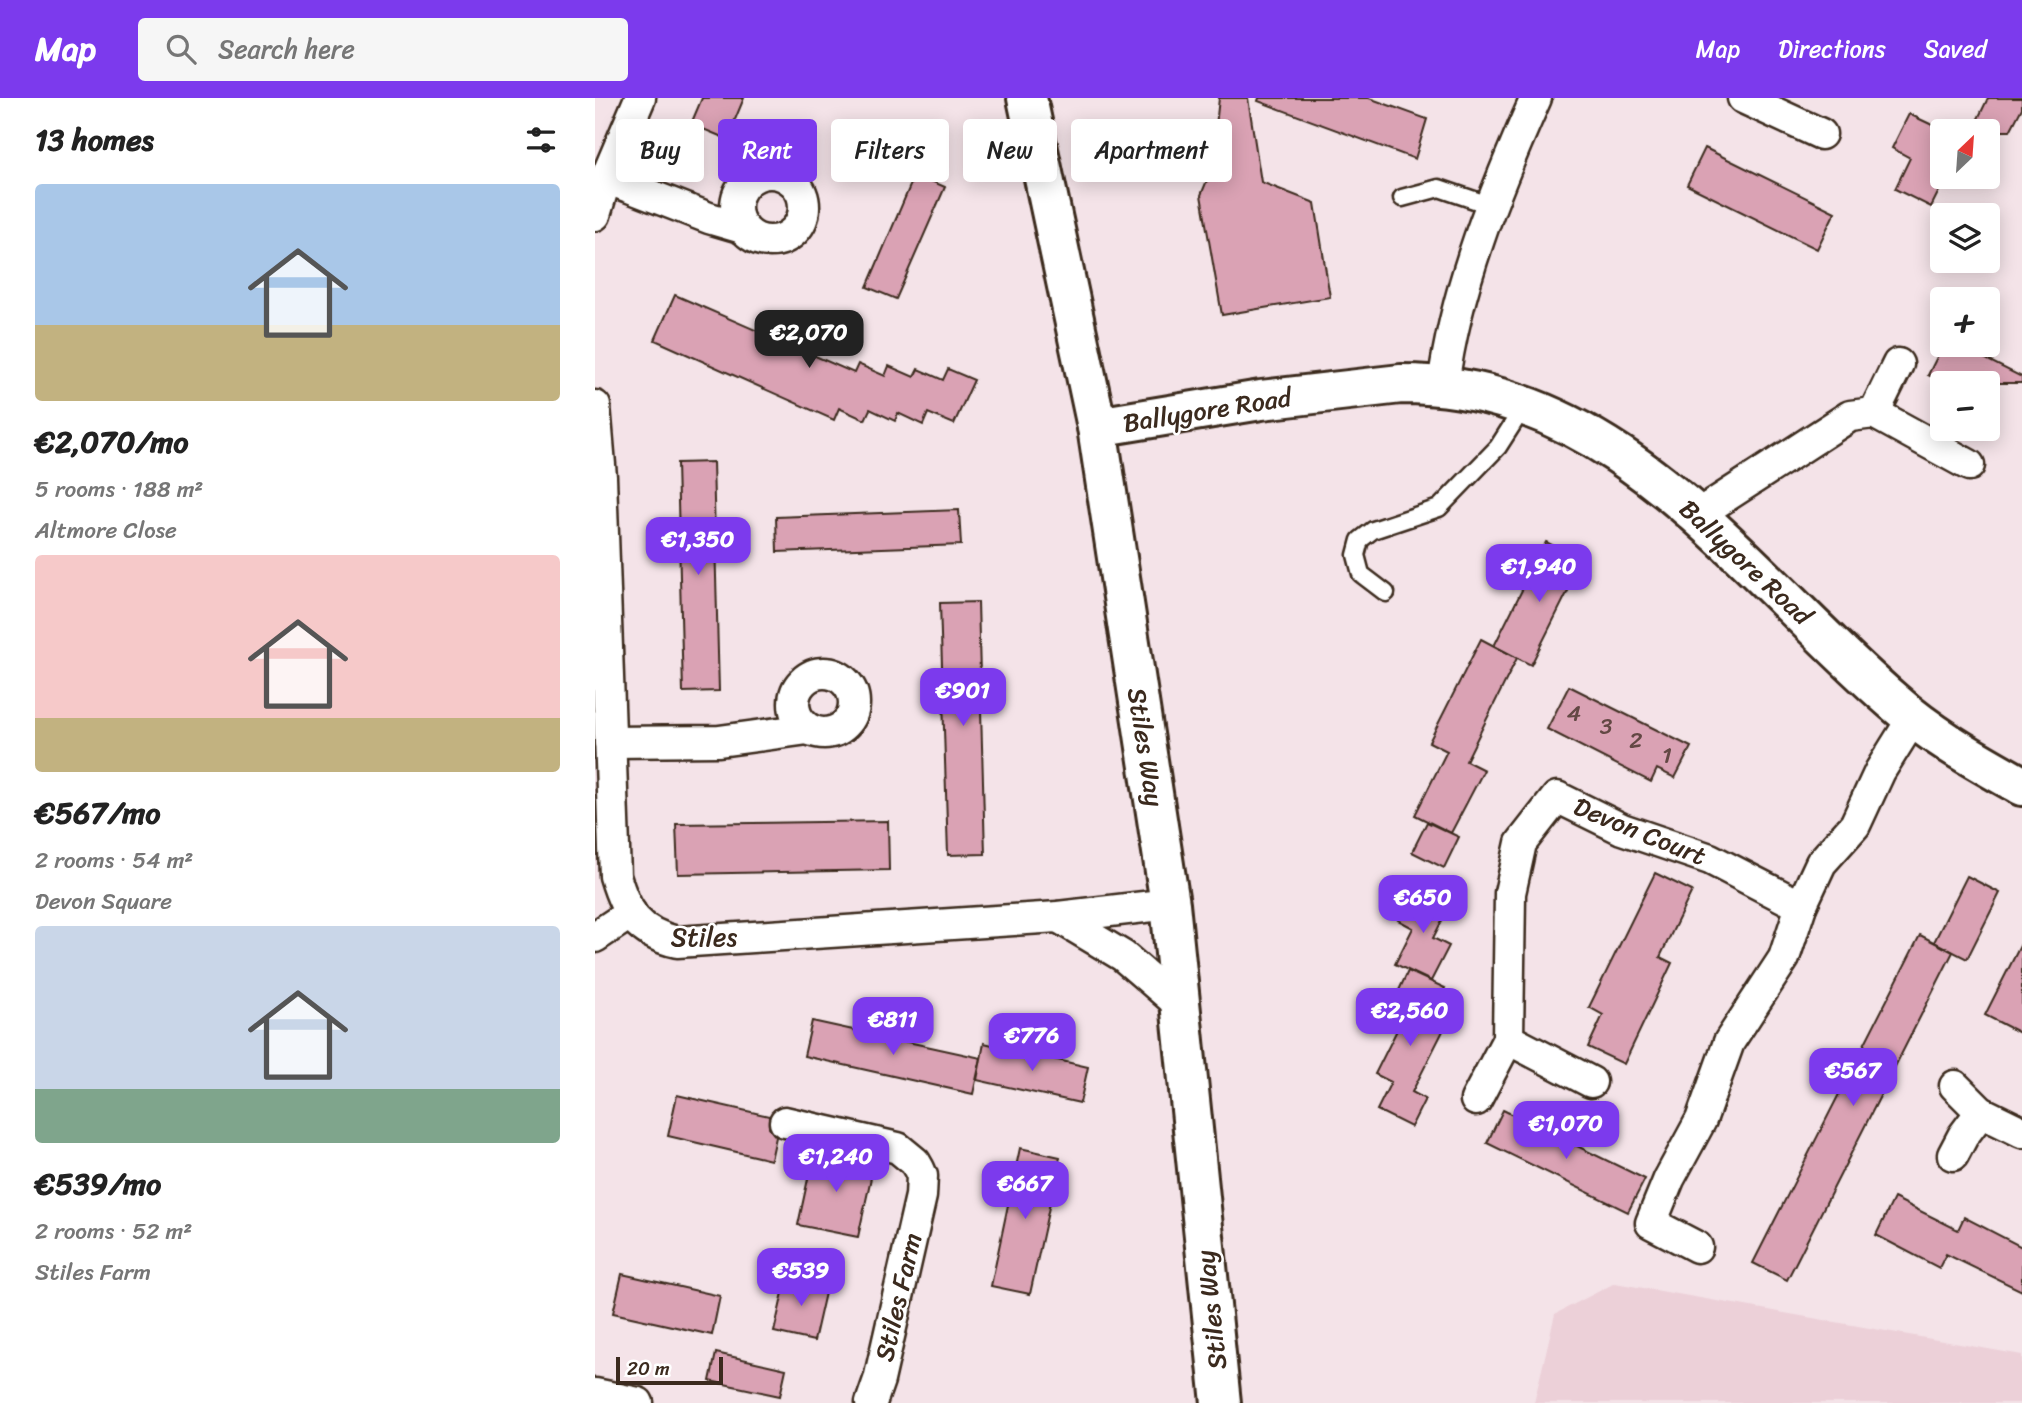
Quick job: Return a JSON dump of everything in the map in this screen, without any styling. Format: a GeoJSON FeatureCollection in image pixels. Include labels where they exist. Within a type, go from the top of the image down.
{"type":"FeatureCollection","features":[{"type":"Feature","properties":{"kind":"main road","name":"Stiles Way"},"geometry":{"type":"LineString","coordinates":[[1027,98],[1097,427],[1170,904],[1221,1403]]}},
{"type":"Feature","properties":{"kind":"main road","name":"Ballygore Road"},"geometry":{"type":"LineString","coordinates":[[1097,427],[1261,400],[1401,384],[1443,386],[1525,406],[1605,444],[1643,469],[1697,515],[1878,689],[1913,718],[2022,786]]}},
{"type":"Feature","properties":{"kind":"street"},"geometry":{"type":"LineString","coordinates":[[595,215],[605,178],[640,98]]}},
{"type":"Feature","properties":{"kind":"street"},"geometry":{"type":"LineString","coordinates":[[1443,386],[1457,311],[1492,206],[1535,98]]}},
{"type":"Feature","properties":{"kind":"street"},"geometry":{"type":"LineString","coordinates":[[1743,98],[1821,134]]}},
{"type":"Feature","properties":{"kind":"street"},"geometry":{"type":"LineString","coordinates":[[605,178],[709,218],[743,228]]}},
{"type":"Feature","properties":{"kind":"street"},"geometry":{"type":"LineString","coordinates":[[1874,413],[1898,364]]}},
{"type":"Feature","properties":{"kind":"street","name":"Stiles"},"geometry":{"type":"LineString","coordinates":[[595,406],[615,876],[624,903],[648,932],[677,942],[1058,916],[1170,904]]}},
{"type":"Feature","properties":{"kind":"street"},"geometry":{"type":"LineString","coordinates":[[1697,515],[1850,416],[1874,413],[1969,465]]}},
{"type":"Feature","properties":{"kind":"street"},"geometry":{"type":"LineString","coordinates":[[1697,1247],[1651,1223],[1669,1179],[1701,1120],[1729,1042],[1784,958],[1801,906],[1821,863],[1855,825],[1880,771],[1913,718]]}},
{"type":"Feature","properties":{"kind":"street"},"geometry":{"type":"LineString","coordinates":[[610,741],[719,741],[808,729]]}},
{"type":"Feature","properties":{"kind":"street","name":"Devon Court"},"geometry":{"type":"LineString","coordinates":[[1476,1100],[1508,1039],[1510,892],[1521,843],[1557,796],[1622,829],[1710,859],[1801,906]]}},
{"type":"Feature","properties":{"kind":"street"},"geometry":{"type":"LineString","coordinates":[[595,937],[631,913]]}},
{"type":"Feature","properties":{"kind":"street"},"geometry":{"type":"LineString","coordinates":[[1058,916],[1123,956],[1181,1006]]}},
{"type":"Feature","properties":{"kind":"street"},"geometry":{"type":"LineString","coordinates":[[1508,1039],[1591,1082]]}},
{"type":"Feature","properties":{"kind":"street"},"geometry":{"type":"LineString","coordinates":[[1955,1086],[1981,1112],[2022,1132]]}},
{"type":"Feature","properties":{"kind":"street"},"geometry":{"type":"LineString","coordinates":[[1953,1155],[1981,1112]]}},
{"type":"Feature","properties":{"kind":"street","name":"Stiles Farm"},"geometry":{"type":"LineString","coordinates":[[785,1122],[898,1148],[915,1162],[922,1175],[921,1196],[879,1380],[871,1403]]}},
{"type":"Feature","properties":{"kind":"street"},"geometry":{"type":"LineString","coordinates":[[595,1394],[638,1403]]}},
{"type":"Feature","properties":{"kind":"lane"},"geometry":{"type":"LineString","coordinates":[[1402,198],[1439,188],[1492,206]]}},
{"type":"Feature","properties":{"kind":"lane"},"geometry":{"type":"LineString","coordinates":[[1386,593],[1361,573],[1356,555],[1360,540],[1373,530],[1439,508],[1498,447],[1525,406]]}},
{"type":"Feature","properties":{"kind":"shaded area"},"geometry":{"type":"Polygon","coordinates":[[[1615,1283],[2022,1355],[2022,1403],[1534,1403],[1555,1314],[1615,1283]]]}},
{"type":"Feature","properties":{"kind":"building"},"geometry":{"type":"Polygon","coordinates":[[[702,98],[744,98],[735,119],[718,119],[718,135],[704,129],[704,119],[693,119],[702,98]]]}},
{"type":"Feature","properties":{"kind":"building"},"geometry":{"type":"Polygon","coordinates":[[[1219,98],[1248,98],[1261,182],[1315,203],[1330,297],[1222,315],[1201,195],[1206,182],[1232,182],[1232,119],[1217,119],[1219,98]]]}},
{"type":"Feature","properties":{"kind":"building"},"geometry":{"type":"Polygon","coordinates":[[[1259,98],[1369,98],[1427,119],[1415,159],[1258,101],[1259,98]]]}},
{"type":"Feature","properties":{"kind":"building"},"geometry":{"type":"Polygon","coordinates":[[[1988,98],[2022,98],[2022,108],[2010,131],[2000,131],[2000,119],[1978,119],[1988,98]]]}},
{"type":"Feature","properties":{"kind":"building"},"geometry":{"type":"Polygon","coordinates":[[[1909,114],[1930,124],[1930,189],[1940,189],[1930,206],[1895,189],[1910,158],[1892,148],[1909,114]]]}},
{"type":"Feature","properties":{"kind":"building"},"geometry":{"type":"Polygon","coordinates":[[[1705,148],[1835,212],[1817,249],[1687,185],[1705,148]]]}},
{"type":"Feature","properties":{"kind":"building"},"geometry":{"type":"Polygon","coordinates":[[[912,182],[933,182],[945,187],[896,299],[867,287],[912,182]]]}},
{"type":"Feature","properties":{"kind":"building"},"geometry":{"type":"Polygon","coordinates":[[[675,295],[854,373],[858,364],[885,376],[889,366],[914,377],[918,369],[943,380],[948,369],[974,380],[954,424],[928,413],[923,425],[898,413],[895,421],[870,409],[865,420],[839,408],[834,420],[655,340],[675,295]]]}},
{"type":"Feature","properties":{"kind":"building"},"geometry":{"type":"Polygon","coordinates":[[[1937,357],[1982,357],[2022,377],[2022,383],[2000,383],[2000,371],[1930,371],[1937,357]]]}},
{"type":"Feature","properties":{"kind":"building"},"geometry":{"type":"Polygon","coordinates":[[[713,462],[719,691],[683,692],[677,463],[713,462]]]}},
{"type":"Feature","properties":{"kind":"building"},"geometry":{"type":"Polygon","coordinates":[[[959,510],[961,545],[777,552],[776,517],[959,510]]]}},
{"type":"Feature","properties":{"kind":"building"},"geometry":{"type":"Polygon","coordinates":[[[1546,542],[1583,561],[1531,665],[1494,646],[1546,542]]]}},
{"type":"Feature","properties":{"kind":"building"},"geometry":{"type":"Polygon","coordinates":[[[978,602],[985,854],[948,855],[940,603],[978,602]]]}},
{"type":"Feature","properties":{"kind":"building"},"geometry":{"type":"Polygon","coordinates":[[[1481,639],[1517,658],[1466,761],[1484,770],[1451,833],[1415,815],[1447,751],[1429,742],[1481,639]]]}},
{"type":"Feature","properties":{"kind":"building"},"geometry":{"type":"Polygon","coordinates":[[[1569,686],[1691,747],[1675,778],[1657,769],[1651,782],[1547,729],[1569,686]]]}},
{"type":"Feature","properties":{"kind":"building"},"geometry":{"type":"Polygon","coordinates":[[[888,821],[889,870],[678,874],[676,824],[888,821]]]}},
{"type":"Feature","properties":{"kind":"building"},"geometry":{"type":"Polygon","coordinates":[[[1427,822],[1459,837],[1444,868],[1412,852],[1427,822]]]}},
{"type":"Feature","properties":{"kind":"building"},"geometry":{"type":"Polygon","coordinates":[[[1655,873],[1692,891],[1660,957],[1672,963],[1624,1064],[1588,1047],[1603,1015],[1589,1007],[1655,873]]]}},
{"type":"Feature","properties":{"kind":"building"},"geometry":{"type":"Polygon","coordinates":[[[1967,876],[2000,893],[1967,959],[1934,942],[1967,876]]]}},
{"type":"Feature","properties":{"kind":"building"},"geometry":{"type":"Polygon","coordinates":[[[1414,888],[1450,905],[1433,938],[1449,946],[1431,981],[1395,964],[1413,928],[1398,920],[1414,888]]]}},
{"type":"Feature","properties":{"kind":"building"},"geometry":{"type":"Polygon","coordinates":[[[1920,935],[1953,952],[1787,1280],[1753,1263],[1920,935]]]}},
{"type":"Feature","properties":{"kind":"building"},"geometry":{"type":"Polygon","coordinates":[[[2022,942],[2022,1034],[1985,1015],[2022,942]]]}},
{"type":"Feature","properties":{"kind":"building"},"geometry":{"type":"Polygon","coordinates":[[[1408,971],[1445,988],[1429,1021],[1444,1029],[1412,1092],[1425,1099],[1411,1127],[1377,1110],[1391,1082],[1375,1074],[1407,1010],[1393,1003],[1408,971]]]}},
{"type":"Feature","properties":{"kind":"building"},"geometry":{"type":"Polygon","coordinates":[[[812,1021],[981,1058],[973,1094],[804,1056],[812,1021]]]}},
{"type":"Feature","properties":{"kind":"building"},"geometry":{"type":"Polygon","coordinates":[[[984,1043],[1088,1067],[1080,1103],[977,1080],[984,1043]]]}},
{"type":"Feature","properties":{"kind":"building"},"geometry":{"type":"Polygon","coordinates":[[[677,1095],[769,1116],[769,1128],[776,1137],[771,1160],[668,1136],[677,1095]]]}},
{"type":"Feature","properties":{"kind":"building"},"geometry":{"type":"Polygon","coordinates":[[[1503,1110],[1645,1179],[1628,1212],[1487,1143],[1503,1110]]]}},
{"type":"Feature","properties":{"kind":"building"},"geometry":{"type":"Polygon","coordinates":[[[1020,1148],[1060,1157],[1030,1294],[991,1286],[1020,1148]]]}},
{"type":"Feature","properties":{"kind":"building"},"geometry":{"type":"Polygon","coordinates":[[[814,1151],[874,1164],[858,1237],[798,1225],[814,1151]]]}},
{"type":"Feature","properties":{"kind":"building"},"geometry":{"type":"Polygon","coordinates":[[[1894,1198],[1958,1230],[1964,1217],[2022,1247],[2022,1291],[1946,1254],[1939,1268],[1876,1235],[1894,1198]]]}},
{"type":"Feature","properties":{"kind":"building"},"geometry":{"type":"Polygon","coordinates":[[[622,1274],[720,1296],[712,1335],[613,1313],[622,1274]]]}},
{"type":"Feature","properties":{"kind":"building"},"geometry":{"type":"Polygon","coordinates":[[[787,1275],[827,1284],[814,1341],[774,1332],[787,1275]]]}},
{"type":"Feature","properties":{"kind":"building"},"geometry":{"type":"Polygon","coordinates":[[[716,1353],[786,1369],[780,1396],[710,1381],[716,1353]]]}}]}
